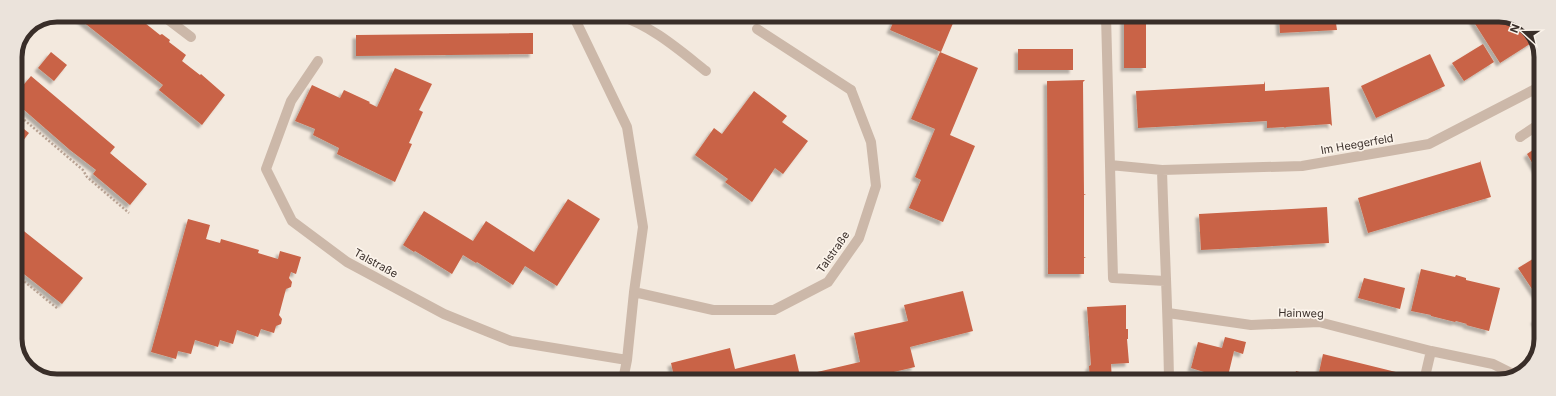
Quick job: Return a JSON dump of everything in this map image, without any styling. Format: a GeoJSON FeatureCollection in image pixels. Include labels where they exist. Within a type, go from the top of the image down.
{"type":"FeatureCollection","features":[{"type":"Feature","properties":{"kind":"street"},"geometry":{"type":"LineString","coordinates":[[171,22],[191,37]]}},
{"type":"Feature","properties":{"kind":"street"},"geometry":{"type":"LineString","coordinates":[[576,22],[627,127],[643,227],[627,360],[624,374]]}},
{"type":"Feature","properties":{"kind":"street"},"geometry":{"type":"LineString","coordinates":[[637,22],[667,40],[706,71]]}},
{"type":"Feature","properties":{"kind":"street"},"geometry":{"type":"LineString","coordinates":[[1106,22],[1113,278],[1165,281]]}},
{"type":"Feature","properties":{"kind":"street","name":"Talstraße"},"geometry":{"type":"LineString","coordinates":[[634,292],[713,310],[774,310],[828,282],[859,238],[876,186],[871,142],[851,90],[756,29]]}},
{"type":"Feature","properties":{"kind":"street","name":"Talstraße"},"geometry":{"type":"LineString","coordinates":[[318,60],[291,101],[266,169],[292,221],[347,262],[444,314],[511,341],[627,360]]}},
{"type":"Feature","properties":{"kind":"street","name":"Im Heegerfeld"},"geometry":{"type":"LineString","coordinates":[[1110,165],[1162,170],[1302,166],[1429,144],[1534,90]]}},
{"type":"Feature","properties":{"kind":"street"},"geometry":{"type":"LineString","coordinates":[[1520,136],[1534,127]]}},
{"type":"Feature","properties":{"kind":"street"},"geometry":{"type":"LineString","coordinates":[[1162,170],[1169,374]]}},
{"type":"Feature","properties":{"kind":"street","name":"Hainweg"},"geometry":{"type":"LineString","coordinates":[[1168,313],[1251,325],[1319,322],[1432,351],[1493,364],[1508,372]]}},
{"type":"Feature","properties":{"kind":"street"},"geometry":{"type":"LineString","coordinates":[[1426,374],[1432,351]]}},
{"type":"Feature","properties":{"kind":"path"},"geometry":{"type":"LineString","coordinates":[[22,118],[83,170],[87,177],[129,213]]}},
{"type":"Feature","properties":{"kind":"path"},"geometry":{"type":"LineString","coordinates":[[22,280],[57,308]]}},
{"type":"Feature","properties":{"kind":"building"},"geometry":{"type":"Polygon","coordinates":[[[83,22],[144,22],[160,35],[162,34],[170,40],[169,42],[186,55],[182,61],[200,75],[201,74],[225,95],[202,125],[159,90],[163,85],[83,22]]]}},
{"type":"Feature","properties":{"kind":"building"},"geometry":{"type":"Polygon","coordinates":[[[893,22],[954,22],[941,52],[890,30],[893,22]]]}},
{"type":"Feature","properties":{"kind":"building"},"geometry":{"type":"Polygon","coordinates":[[[1124,22],[1146,22],[1146,68],[1124,68],[1124,22]]]}},
{"type":"Feature","properties":{"kind":"building"},"geometry":{"type":"Polygon","coordinates":[[[1279,22],[1336,22],[1337,30],[1280,33],[1279,22]]]}},
{"type":"Feature","properties":{"kind":"building"},"geometry":{"type":"Polygon","coordinates":[[[1474,22],[1506,23],[1522,31],[1529,40],[1531,43],[1500,63],[1474,22]]]}},
{"type":"Feature","properties":{"kind":"building"},"geometry":{"type":"Polygon","coordinates":[[[533,33],[533,54],[356,56],[356,35],[533,33]]]}},
{"type":"Feature","properties":{"kind":"building"},"geometry":{"type":"Polygon","coordinates":[[[1483,44],[1494,62],[1464,81],[1452,63],[1483,44]]]}},
{"type":"Feature","properties":{"kind":"building"},"geometry":{"type":"Polygon","coordinates":[[[1018,49],[1073,49],[1073,70],[1018,70],[1018,49]]]}},
{"type":"Feature","properties":{"kind":"building"},"geometry":{"type":"Polygon","coordinates":[[[51,52],[67,65],[54,81],[38,68],[51,52]]]}},
{"type":"Feature","properties":{"kind":"building"},"geometry":{"type":"Polygon","coordinates":[[[940,52],[978,68],[950,135],[975,146],[943,222],[909,208],[921,180],[915,177],[935,129],[911,119],[940,52]]]}},
{"type":"Feature","properties":{"kind":"building"},"geometry":{"type":"Polygon","coordinates":[[[1430,54],[1445,86],[1376,118],[1361,86],[1430,54]]]}},
{"type":"Feature","properties":{"kind":"building"},"geometry":{"type":"Polygon","coordinates":[[[395,68],[432,84],[419,110],[423,112],[409,143],[412,144],[395,182],[337,154],[339,148],[313,135],[315,129],[295,121],[312,85],[340,98],[344,90],[370,102],[369,103],[377,107],[395,68]]]}},
{"type":"Feature","properties":{"kind":"building"},"geometry":{"type":"Polygon","coordinates":[[[31,76],[115,147],[110,153],[147,184],[130,205],[93,174],[96,170],[70,150],[22,108],[22,87],[31,76]]]}},
{"type":"Feature","properties":{"kind":"building"},"geometry":{"type":"Polygon","coordinates":[[[1085,80],[1083,82],[1084,194],[1086,194],[1084,195],[1084,257],[1086,258],[1084,258],[1084,274],[1048,274],[1047,81],[1085,80]]]}},
{"type":"Feature","properties":{"kind":"building"},"geometry":{"type":"Polygon","coordinates":[[[1265,81],[1265,91],[1329,87],[1332,126],[1330,124],[1267,128],[1267,121],[1138,128],[1136,91],[1264,84],[1265,81]]]}},
{"type":"Feature","properties":{"kind":"building"},"geometry":{"type":"Polygon","coordinates":[[[754,91],[787,116],[782,122],[808,141],[783,174],[775,168],[752,202],[725,182],[728,179],[695,155],[714,128],[722,134],[754,91]]]}},
{"type":"Feature","properties":{"kind":"building"},"geometry":{"type":"Polygon","coordinates":[[[22,128],[29,133],[22,142],[22,128]]]}},
{"type":"Feature","properties":{"kind":"building"},"geometry":{"type":"Polygon","coordinates":[[[1534,149],[1534,166],[1527,154],[1534,149]]]}},
{"type":"Feature","properties":{"kind":"building"},"geometry":{"type":"Polygon","coordinates":[[[1480,160],[1491,197],[1368,233],[1358,198],[1480,162],[1480,160]]]}},
{"type":"Feature","properties":{"kind":"building"},"geometry":{"type":"Polygon","coordinates":[[[568,199],[600,219],[557,286],[525,266],[513,285],[477,262],[476,263],[463,255],[452,274],[403,245],[424,211],[473,241],[486,221],[534,252],[568,199]]]}},
{"type":"Feature","properties":{"kind":"building"},"geometry":{"type":"Polygon","coordinates":[[[1327,207],[1329,243],[1201,250],[1199,214],[1327,207]]]}},
{"type":"Feature","properties":{"kind":"building"},"geometry":{"type":"Polygon","coordinates":[[[188,219],[210,225],[206,239],[220,243],[221,239],[259,250],[258,253],[278,259],[280,251],[301,257],[296,274],[291,272],[289,278],[292,282],[291,287],[286,289],[279,315],[282,319],[281,324],[276,326],[274,333],[261,329],[258,337],[237,330],[233,344],[220,340],[218,347],[195,340],[191,354],[178,351],[176,359],[151,352],[188,219]]]}},
{"type":"Feature","properties":{"kind":"building"},"geometry":{"type":"Polygon","coordinates":[[[22,230],[83,278],[62,304],[22,273],[22,230]]]}},
{"type":"Feature","properties":{"kind":"building"},"geometry":{"type":"Polygon","coordinates":[[[1534,258],[1534,292],[1518,268],[1534,258]]]}},
{"type":"Feature","properties":{"kind":"building"},"geometry":{"type":"Polygon","coordinates":[[[1421,269],[1455,277],[1456,275],[1466,278],[1466,280],[1500,288],[1489,331],[1456,321],[1411,311],[1421,269]]]}},
{"type":"Feature","properties":{"kind":"building"},"geometry":{"type":"Polygon","coordinates":[[[1364,278],[1405,288],[1400,309],[1358,298],[1364,278]]]}},
{"type":"Feature","properties":{"kind":"building"},"geometry":{"type":"Polygon","coordinates":[[[963,291],[973,331],[910,347],[915,367],[885,374],[809,374],[860,362],[854,333],[908,321],[904,305],[963,291]]]}},
{"type":"Feature","properties":{"kind":"building"},"geometry":{"type":"Polygon","coordinates":[[[1126,305],[1126,329],[1128,329],[1127,339],[1129,363],[1111,364],[1112,374],[1090,374],[1089,366],[1091,365],[1087,307],[1126,305]]]}},
{"type":"Feature","properties":{"kind":"building"},"geometry":{"type":"Polygon","coordinates":[[[1225,337],[1246,342],[1243,354],[1234,351],[1228,374],[1203,374],[1204,372],[1191,368],[1198,342],[1222,348],[1225,337]]]}},
{"type":"Feature","properties":{"kind":"building"},"geometry":{"type":"Polygon","coordinates":[[[730,348],[735,369],[795,354],[800,374],[673,374],[671,363],[730,348]]]}},
{"type":"Feature","properties":{"kind":"building"},"geometry":{"type":"Polygon","coordinates":[[[1323,354],[1400,373],[1400,374],[1319,374],[1323,354]]]}},
{"type":"Feature","properties":{"kind":"building"},"geometry":{"type":"Polygon","coordinates":[[[1296,371],[1307,374],[1295,374],[1296,371]]]}}]}
